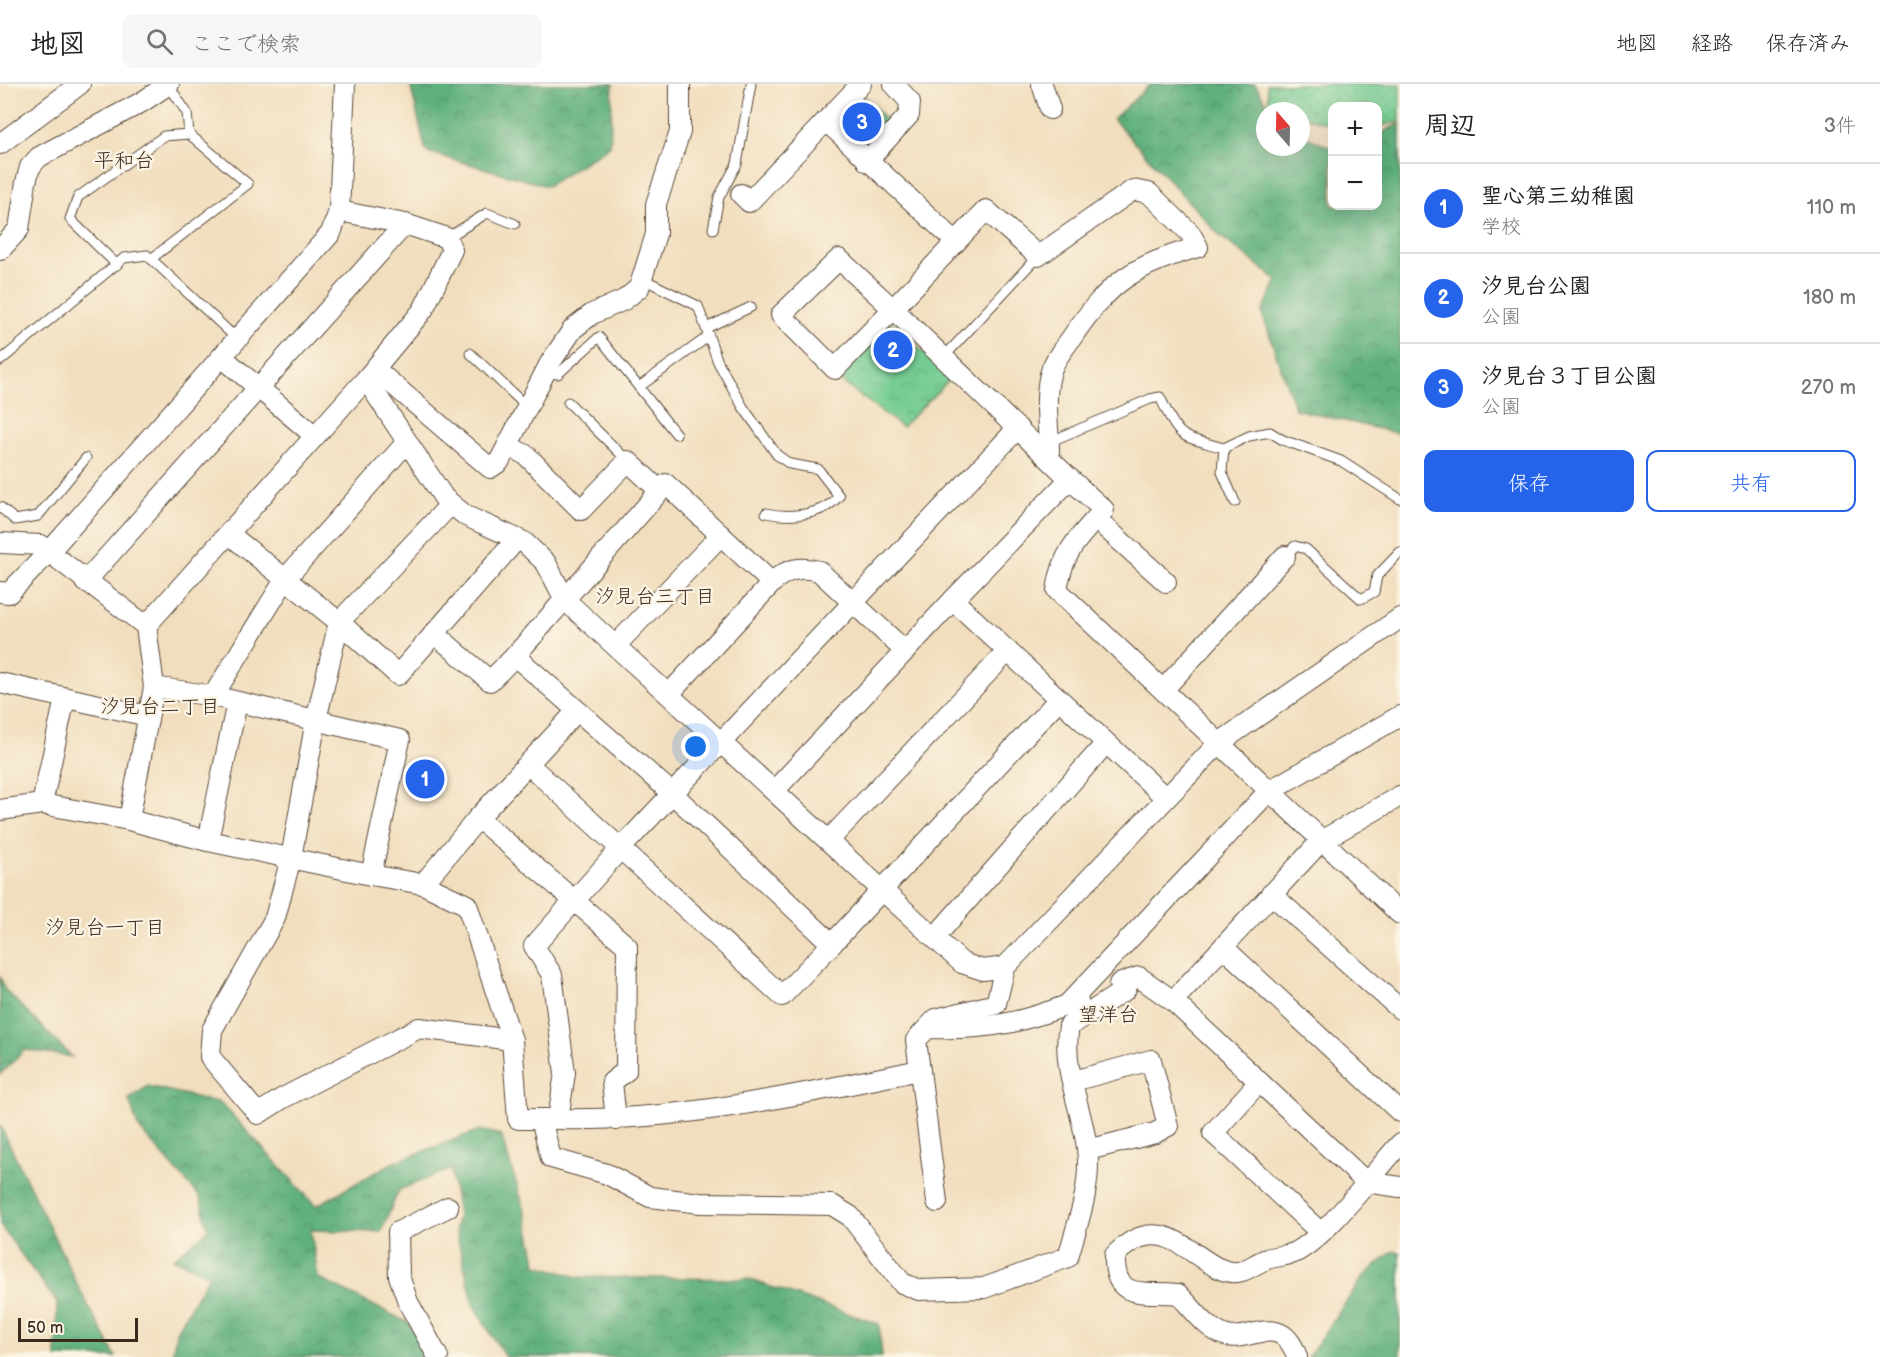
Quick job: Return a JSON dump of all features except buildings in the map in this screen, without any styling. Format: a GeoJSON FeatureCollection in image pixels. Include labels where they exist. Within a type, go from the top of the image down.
{"type":"FeatureCollection","features":[{"type":"Feature","properties":{"kind":"street"},"geometry":{"type":"LineString","coordinates":[[0,144],[80,84]]}},
{"type":"Feature","properties":{"kind":"street"},"geometry":{"type":"LineString","coordinates":[[0,250],[19,229],[30,167],[39,157],[142,102],[169,84]]}},
{"type":"Feature","properties":{"kind":"street"},"geometry":{"type":"LineString","coordinates":[[0,592],[9,592],[50,552],[331,233],[339,211],[345,84]]}},
{"type":"Feature","properties":{"kind":"street"},"geometry":{"type":"LineString","coordinates":[[370,374],[490,468],[499,462],[545,372],[573,329],[592,314],[624,300],[639,288],[656,234],[656,204],[680,132],[680,84]]}},
{"type":"Feature","properties":{"kind":"street"},"geometry":{"type":"LineString","coordinates":[[741,194],[749,202],[861,84]]}},
{"type":"Feature","properties":{"kind":"street"},"geometry":{"type":"LineString","coordinates":[[867,160],[909,115],[910,102],[894,84]]}},
{"type":"Feature","properties":{"kind":"street"},"geometry":{"type":"LineString","coordinates":[[1042,84],[1050,109]]}},
{"type":"Feature","properties":{"kind":"street"},"geometry":{"type":"LineString","coordinates":[[826,121],[956,243]]}},
{"type":"Feature","properties":{"kind":"street"},"geometry":{"type":"LineString","coordinates":[[1049,450],[1046,401],[1052,366],[1091,309],[1114,284],[1130,274],[1156,260],[1198,247],[1190,233],[1149,193],[1133,190],[1038,256],[986,210],[956,243],[893,309],[836,369],[781,315],[839,259],[893,309],[1018,428],[1049,450],[1070,479],[1104,510],[1070,547],[1060,569],[1057,590],[1321,842],[1400,914]]}},
{"type":"Feature","properties":{"kind":"street"},"geometry":{"type":"LineString","coordinates":[[146,626],[370,374],[423,310],[452,250],[447,238],[405,224],[339,211]]}},
{"type":"Feature","properties":{"kind":"street"},"geometry":{"type":"LineString","coordinates":[[85,582],[405,224]]}},
{"type":"Feature","properties":{"kind":"street"},"geometry":{"type":"LineString","coordinates":[[222,357],[315,436]]}},
{"type":"Feature","properties":{"kind":"street"},"geometry":{"type":"LineString","coordinates":[[370,374],[407,442],[451,504],[466,516],[517,539],[546,563],[565,600],[962,963],[984,970],[1005,967]]}},
{"type":"Feature","properties":{"kind":"street"},"geometry":{"type":"LineString","coordinates":[[1018,428],[674,795],[621,848],[534,946],[552,975],[565,1073],[549,1119],[551,1158],[607,1174],[650,1197],[701,1203],[832,1204],[850,1216],[902,1283],[919,1290],[984,1288],[1068,1257],[1084,1204],[1088,1150],[1065,1046],[1069,1026],[1125,990],[1130,980]]}},
{"type":"Feature","properties":{"kind":"street"},"geometry":{"type":"LineString","coordinates":[[213,696],[286,578],[407,442]]}},
{"type":"Feature","properties":{"kind":"street"},"geometry":{"type":"LineString","coordinates":[[508,446],[526,455],[581,510],[628,461],[660,491]]}},
{"type":"Feature","properties":{"kind":"street"},"geometry":{"type":"LineString","coordinates":[[774,791],[1070,479]]}},
{"type":"Feature","properties":{"kind":"street"},"geometry":{"type":"LineString","coordinates":[[434,633],[490,681],[515,656],[666,484],[772,583]]}},
{"type":"Feature","properties":{"kind":"street"},"geometry":{"type":"LineString","coordinates":[[451,504],[339,622],[316,720],[291,858],[275,918],[212,1030],[210,1057],[258,1114],[283,1098],[419,1028],[512,1040]]}},
{"type":"Feature","properties":{"kind":"street"},"geometry":{"type":"LineString","coordinates":[[1096,519],[1166,582]]}},
{"type":"Feature","properties":{"kind":"street"},"geometry":{"type":"LineString","coordinates":[[229,534],[339,622],[398,675],[517,539]]}},
{"type":"Feature","properties":{"kind":"street"},"geometry":{"type":"LineString","coordinates":[[616,645],[721,535]]}},
{"type":"Feature","properties":{"kind":"street"},"geometry":{"type":"LineString","coordinates":[[0,543],[41,545],[85,582],[146,626],[154,687],[129,820]]}},
{"type":"Feature","properties":{"kind":"street"},"geometry":{"type":"LineString","coordinates":[[1163,690],[1286,556]]}},
{"type":"Feature","properties":{"kind":"street"},"geometry":{"type":"LineString","coordinates":[[669,694],[780,575],[808,568],[819,571],[905,651]]}},
{"type":"Feature","properties":{"kind":"street"},"geometry":{"type":"LineString","coordinates":[[953,600],[1166,798]]}},
{"type":"Feature","properties":{"kind":"street"},"geometry":{"type":"LineString","coordinates":[[938,1202],[916,1040],[936,1019],[996,1004],[1005,967],[1219,743],[1400,618]]}},
{"type":"Feature","properties":{"kind":"street"},"geometry":{"type":"LineString","coordinates":[[829,840],[1008,651]]}},
{"type":"Feature","properties":{"kind":"street"},"geometry":{"type":"LineString","coordinates":[[515,656],[576,712],[674,795],[832,944]]}},
{"type":"Feature","properties":{"kind":"street"},"geometry":{"type":"LineString","coordinates":[[0,683],[148,717]]}},
{"type":"Feature","properties":{"kind":"street"},"geometry":{"type":"LineString","coordinates":[[154,687],[213,696],[400,740],[371,875]]}},
{"type":"Feature","properties":{"kind":"street"},"geometry":{"type":"LineString","coordinates":[[42,804],[65,698]]}},
{"type":"Feature","properties":{"kind":"street"},"geometry":{"type":"LineString","coordinates":[[528,764],[782,996],[1059,699]]}},
{"type":"Feature","properties":{"kind":"street"},"geometry":{"type":"LineString","coordinates":[[208,841],[237,702]]}},
{"type":"Feature","properties":{"kind":"street"},"geometry":{"type":"LineString","coordinates":[[423,884],[478,818],[576,712]]}},
{"type":"Feature","properties":{"kind":"street"},"geometry":{"type":"LineString","coordinates":[[1067,1005],[1269,791],[1400,716]]}},
{"type":"Feature","properties":{"kind":"street"},"geometry":{"type":"LineString","coordinates":[[935,937],[1107,743]]}},
{"type":"Feature","properties":{"kind":"street"},"geometry":{"type":"LineString","coordinates":[[1173,1001],[1321,842],[1397,803]]}},
{"type":"Feature","properties":{"kind":"street"},"geometry":{"type":"LineString","coordinates":[[0,810],[42,804],[129,820],[208,841],[423,884],[467,905],[512,1040],[518,1119],[616,1120],[736,1107],[920,1070]]}},
{"type":"Feature","properties":{"kind":"street"},"geometry":{"type":"LineString","coordinates":[[478,818],[627,946],[626,1071],[612,1082],[616,1120]]}},
{"type":"Feature","properties":{"kind":"street"},"geometry":{"type":"LineString","coordinates":[[1271,894],[1400,1009]]}},
{"type":"Feature","properties":{"kind":"street"},"geometry":{"type":"LineString","coordinates":[[1223,947],[1400,1112]]}},
{"type":"Feature","properties":{"kind":"street"},"geometry":{"type":"LineString","coordinates":[[926,1028],[973,1029],[1020,1022],[1139,977],[1173,1001],[1366,1182],[1400,1187]]}},
{"type":"Feature","properties":{"kind":"street"},"geometry":{"type":"LineString","coordinates":[[1072,1081],[1151,1060],[1168,1126],[1155,1132],[1088,1150]]}},
{"type":"Feature","properties":{"kind":"street"},"geometry":{"type":"LineString","coordinates":[[1259,1082],[1213,1132],[1320,1232]]}},
{"type":"Feature","properties":{"kind":"street"},"geometry":{"type":"LineString","coordinates":[[1297,1357],[1294,1348],[1280,1335],[1266,1330],[1228,1337],[1212,1329],[1178,1294],[1161,1292],[1134,1294],[1123,1287],[1114,1269],[1115,1255],[1126,1244],[1149,1236],[1169,1238],[1192,1249],[1224,1272],[1241,1271],[1267,1258],[1294,1252],[1344,1210],[1400,1144]]}},
{"type":"Feature","properties":{"kind":"street"},"geometry":{"type":"LineString","coordinates":[[438,1357],[408,1302],[399,1276],[398,1232],[448,1207]]}},
{"type":"Feature","properties":{"kind":"lane"},"geometry":{"type":"LineString","coordinates":[[151,259],[248,184],[189,134],[187,113],[169,84]]}},
{"type":"Feature","properties":{"kind":"lane"},"geometry":{"type":"LineString","coordinates":[[713,229],[719,197],[737,164],[751,84]]}},
{"type":"Feature","properties":{"kind":"lane"},"geometry":{"type":"LineString","coordinates":[[117,265],[70,219],[78,197],[164,136],[189,134]]}},
{"type":"Feature","properties":{"kind":"lane"},"geometry":{"type":"LineString","coordinates":[[447,238],[487,213],[515,224]]}},
{"type":"Feature","properties":{"kind":"lane"},"geometry":{"type":"LineString","coordinates":[[0,361],[124,258],[147,255],[237,339]]}},
{"type":"Feature","properties":{"kind":"lane"},"geometry":{"type":"LineString","coordinates":[[943,358],[1038,256]]}},
{"type":"Feature","properties":{"kind":"lane"},"geometry":{"type":"LineString","coordinates":[[643,279],[698,306],[718,362],[743,407],[777,455],[790,464],[818,469],[839,496],[831,506],[813,512],[783,517],[766,513]]}},
{"type":"Feature","properties":{"kind":"lane"},"geometry":{"type":"LineString","coordinates":[[639,387],[708,332],[751,307]]}},
{"type":"Feature","properties":{"kind":"lane"},"geometry":{"type":"LineString","coordinates":[[545,372],[558,374],[599,337],[675,434]]}},
{"type":"Feature","properties":{"kind":"lane"},"geometry":{"type":"LineString","coordinates":[[470,353],[527,407]]}},
{"type":"Feature","properties":{"kind":"lane"},"geometry":{"type":"LineString","coordinates":[[1049,450],[1150,399],[1160,397],[1175,430],[1184,437],[1224,448],[1249,436],[1270,432],[1283,440],[1341,461],[1400,499]]}},
{"type":"Feature","properties":{"kind":"lane"},"geometry":{"type":"LineString","coordinates":[[568,402],[628,461]]}},
{"type":"Feature","properties":{"kind":"lane"},"geometry":{"type":"LineString","coordinates":[[1224,448],[1222,472],[1235,502]]}},
{"type":"Feature","properties":{"kind":"lane"},"geometry":{"type":"LineString","coordinates":[[0,507],[15,520],[38,516],[86,458]]}},
{"type":"Feature","properties":{"kind":"lane"},"geometry":{"type":"LineString","coordinates":[[1286,556],[1295,546],[1306,549],[1361,599],[1374,592],[1377,576],[1400,552]]}},
{"type":"Feature","properties":{"kind":"green space"},"geometry":{"type":"Polygon","coordinates":[[[410,84],[613,84],[610,146],[547,186],[426,152],[410,84]]]}},
{"type":"Feature","properties":{"kind":"green space"},"geometry":{"type":"Polygon","coordinates":[[[1151,84],[1255,84],[1266,102],[1256,102],[1256,156],[1310,156],[1310,139],[1328,146],[1328,210],[1382,210],[1382,133],[1400,123],[1400,434],[1295,409],[1262,313],[1277,280],[1220,236],[1113,119],[1151,84]]]}},
{"type":"Feature","properties":{"kind":"green space"},"geometry":{"type":"Polygon","coordinates":[[[1267,84],[1400,84],[1400,121],[1382,126],[1382,102],[1328,102],[1328,123],[1310,119],[1310,102],[1268,102],[1267,84]]]}},
{"type":"Feature","properties":{"kind":"green space"},"geometry":{"type":"Polygon","coordinates":[[[863,95],[888,122],[862,149],[836,123],[863,95]]]}},
{"type":"Feature","properties":{"kind":"green space"},"geometry":{"type":"Polygon","coordinates":[[[891,322],[951,378],[902,427],[838,379],[891,322]]]}},
{"type":"Feature","properties":{"kind":"green space"},"geometry":{"type":"Polygon","coordinates":[[[0,976],[5,990],[72,1057],[25,1050],[0,1074],[0,976]]]}},
{"type":"Feature","properties":{"kind":"green space"},"geometry":{"type":"Polygon","coordinates":[[[148,1086],[221,1103],[316,1206],[392,1163],[480,1130],[501,1135],[525,1211],[537,1265],[578,1277],[748,1279],[879,1324],[882,1357],[505,1357],[474,1306],[455,1228],[458,1216],[451,1169],[399,1190],[381,1232],[311,1230],[318,1278],[409,1323],[428,1357],[172,1357],[176,1332],[209,1275],[173,1258],[208,1230],[200,1197],[138,1127],[129,1099],[148,1086]]]}},
{"type":"Feature","properties":{"kind":"green space"},"geometry":{"type":"Polygon","coordinates":[[[0,1125],[81,1292],[116,1357],[56,1357],[57,1303],[0,1225],[0,1125]]]}},
{"type":"Feature","properties":{"kind":"green space"},"geometry":{"type":"Polygon","coordinates":[[[1393,1251],[1400,1253],[1400,1357],[1308,1357],[1364,1276],[1393,1251]]]}},
{"type":"Feature","properties":{"kind":"place","name":"汐見台３丁目公園"},"geometry":{"type":"Point","coordinates":[862,122]}},
{"type":"Feature","properties":{"kind":"place","name":"汐見台公園"},"geometry":{"type":"Point","coordinates":[893,350]}},
{"type":"Feature","properties":{"kind":"place","name":"聖心第三幼稚園"},"geometry":{"type":"Point","coordinates":[425,779]}},
{"type":"Feature","properties":{"kind":"district","name":"平和台"},"geometry":{"type":"Point","coordinates":[124,160]}},
{"type":"Feature","properties":{"kind":"district","name":"汐見台三丁目"},"geometry":{"type":"Point","coordinates":[655,596]}},
{"type":"Feature","properties":{"kind":"district","name":"汐見台二丁目"},"geometry":{"type":"Point","coordinates":[160,706]}},
{"type":"Feature","properties":{"kind":"district","name":"汐見台一丁目"},"geometry":{"type":"Point","coordinates":[105,927]}},
{"type":"Feature","properties":{"kind":"district","name":"望洋台"},"geometry":{"type":"Point","coordinates":[1108,1014]}}]}
